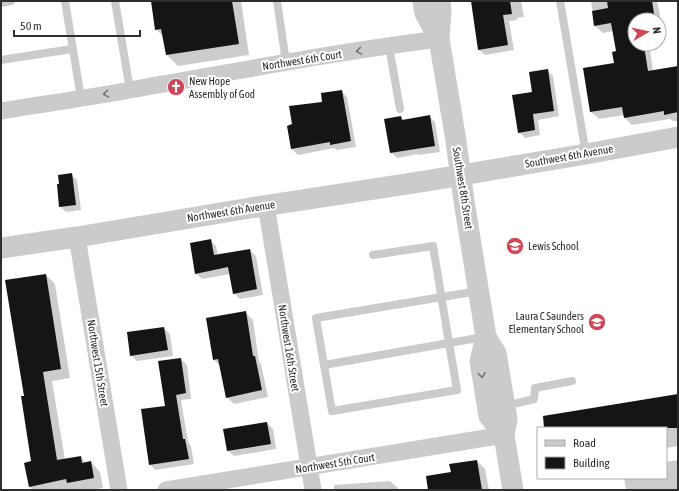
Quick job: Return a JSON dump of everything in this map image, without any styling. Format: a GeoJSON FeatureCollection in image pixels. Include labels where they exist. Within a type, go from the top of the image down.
{"type":"FeatureCollection","features":[{"type":"Feature","properties":{"kind":"street","name":"Southwest 8th Street"},"geometry":{"type":"LineString","coordinates":[[423,1],[425,13],[439,39]]}},
{"type":"Feature","properties":{"kind":"street","name":"Southwest 8th Street"},"geometry":{"type":"LineString","coordinates":[[440,1],[441,10],[439,39],[486,337],[480,361],[489,416],[504,435]]}},
{"type":"Feature","properties":{"kind":"street","name":"Northwest 6th Court"},"geometry":{"type":"LineString","coordinates":[[1,111],[286,62],[439,39]]}},
{"type":"Feature","properties":{"kind":"street","name":"Southwest 6th Avenue"},"geometry":{"type":"LineString","coordinates":[[460,174],[586,154],[678,137]]}},
{"type":"Feature","properties":{"kind":"street","name":"Northwest 6th Avenue"},"geometry":{"type":"LineString","coordinates":[[1,248],[77,237],[266,205],[426,181],[460,174]]}},
{"type":"Feature","properties":{"kind":"street","name":"Northwest 16th Street"},"geometry":{"type":"LineString","coordinates":[[266,205],[313,490]]}},
{"type":"Feature","properties":{"kind":"street","name":"Northwest 15th Street"},"geometry":{"type":"LineString","coordinates":[[77,237],[119,490]]}},
{"type":"Feature","properties":{"kind":"street","name":"Southwest 8th Street"},"geometry":{"type":"LineString","coordinates":[[486,337],[496,353],[507,419],[504,435],[513,490]]}},
{"type":"Feature","properties":{"kind":"street","name":"Northwest 5th Court"},"geometry":{"type":"LineString","coordinates":[[166,490],[504,435]]}},
{"type":"Feature","properties":{"kind":"lane"},"geometry":{"type":"LineString","coordinates":[[1,3],[11,1]]}},
{"type":"Feature","properties":{"kind":"lane"},"geometry":{"type":"LineString","coordinates":[[64,1],[81,98]]}},
{"type":"Feature","properties":{"kind":"lane"},"geometry":{"type":"LineString","coordinates":[[115,1],[130,90]]}},
{"type":"Feature","properties":{"kind":"lane"},"geometry":{"type":"LineString","coordinates":[[277,1],[286,62]]}},
{"type":"Feature","properties":{"kind":"lane"},"geometry":{"type":"LineString","coordinates":[[560,1],[586,154]]}},
{"type":"Feature","properties":{"kind":"lane"},"geometry":{"type":"LineString","coordinates":[[389,46],[400,108]]}},
{"type":"Feature","properties":{"kind":"lane"},"geometry":{"type":"LineString","coordinates":[[1,60],[72,48]]}},
{"type":"Feature","properties":{"kind":"lane"},"geometry":{"type":"LineString","coordinates":[[373,255],[433,246],[441,297],[457,390],[332,411],[316,318],[441,297],[479,291]]}},
{"type":"Feature","properties":{"kind":"lane"},"geometry":{"type":"LineString","coordinates":[[324,365],[486,337]]}},
{"type":"Feature","properties":{"kind":"lane"},"geometry":{"type":"LineString","coordinates":[[504,406],[534,399],[535,388],[572,381]]}},
{"type":"Feature","properties":{"kind":"building"},"geometry":{"type":"Polygon","coordinates":[[[151,1],[232,1],[239,44],[166,55],[161,29],[155,30],[151,1]]]}},
{"type":"Feature","properties":{"kind":"building"},"geometry":{"type":"Polygon","coordinates":[[[471,1],[510,1],[512,14],[503,15],[508,45],[478,50],[471,1]]]}},
{"type":"Feature","properties":{"kind":"building"},"geometry":{"type":"Polygon","coordinates":[[[607,1],[652,1],[654,12],[627,12],[627,52],[645,52],[648,71],[678,66],[678,112],[664,115],[664,111],[624,118],[622,107],[590,112],[583,68],[614,63],[612,52],[616,51],[611,23],[594,26],[592,11],[608,8],[607,1]]]}},
{"type":"Feature","properties":{"kind":"building"},"geometry":{"type":"Polygon","coordinates":[[[548,69],[554,111],[533,114],[535,130],[518,133],[512,95],[532,92],[529,72],[548,69]]]}},
{"type":"Feature","properties":{"kind":"building"},"geometry":{"type":"Polygon","coordinates":[[[342,90],[351,141],[330,145],[330,142],[291,149],[287,126],[292,124],[289,106],[322,102],[321,93],[342,90]]]}},
{"type":"Feature","properties":{"kind":"building"},"geometry":{"type":"Polygon","coordinates":[[[430,115],[435,146],[390,153],[384,119],[401,116],[402,120],[430,115]]]}},
{"type":"Feature","properties":{"kind":"building"},"geometry":{"type":"Polygon","coordinates":[[[72,173],[76,205],[59,207],[57,184],[59,184],[58,175],[72,173]]]}},
{"type":"Feature","properties":{"kind":"building"},"geometry":{"type":"Polygon","coordinates":[[[211,239],[214,255],[250,249],[257,289],[233,294],[228,267],[195,274],[190,243],[211,239]]]}},
{"type":"Feature","properties":{"kind":"building"},"geometry":{"type":"Polygon","coordinates":[[[46,274],[61,369],[43,372],[57,460],[81,456],[82,463],[91,461],[94,478],[67,483],[66,479],[29,487],[24,463],[31,461],[21,396],[24,396],[5,280],[46,274]]]}},
{"type":"Feature","properties":{"kind":"building"},"geometry":{"type":"Polygon","coordinates":[[[246,311],[253,356],[255,356],[262,390],[226,398],[218,359],[213,360],[206,318],[246,311]]]}},
{"type":"Feature","properties":{"kind":"building"},"geometry":{"type":"Polygon","coordinates":[[[164,327],[168,350],[130,356],[127,332],[164,327]]]}},
{"type":"Feature","properties":{"kind":"building"},"geometry":{"type":"Polygon","coordinates":[[[181,358],[186,393],[176,395],[183,439],[185,439],[189,459],[149,465],[141,409],[165,406],[158,361],[181,358]]]}},
{"type":"Feature","properties":{"kind":"building"},"geometry":{"type":"Polygon","coordinates":[[[678,394],[678,428],[544,427],[543,416],[678,394]]]}},
{"type":"Feature","properties":{"kind":"building"},"geometry":{"type":"Polygon","coordinates":[[[267,422],[271,444],[227,451],[223,429],[267,422]]]}},
{"type":"Feature","properties":{"kind":"building"},"geometry":{"type":"Polygon","coordinates":[[[477,460],[482,490],[428,490],[426,476],[451,472],[449,464],[477,460]]]}},
{"type":"Feature","properties":{"kind":"place","name":"New Hope Assembly of God"},"geometry":{"type":"Point","coordinates":[176,87]}},
{"type":"Feature","properties":{"kind":"place","name":"Lewis School"},"geometry":{"type":"Point","coordinates":[515,246]}},
{"type":"Feature","properties":{"kind":"place","name":"Laura C Saunders Elementary School"},"geometry":{"type":"Point","coordinates":[597,322]}}]}
